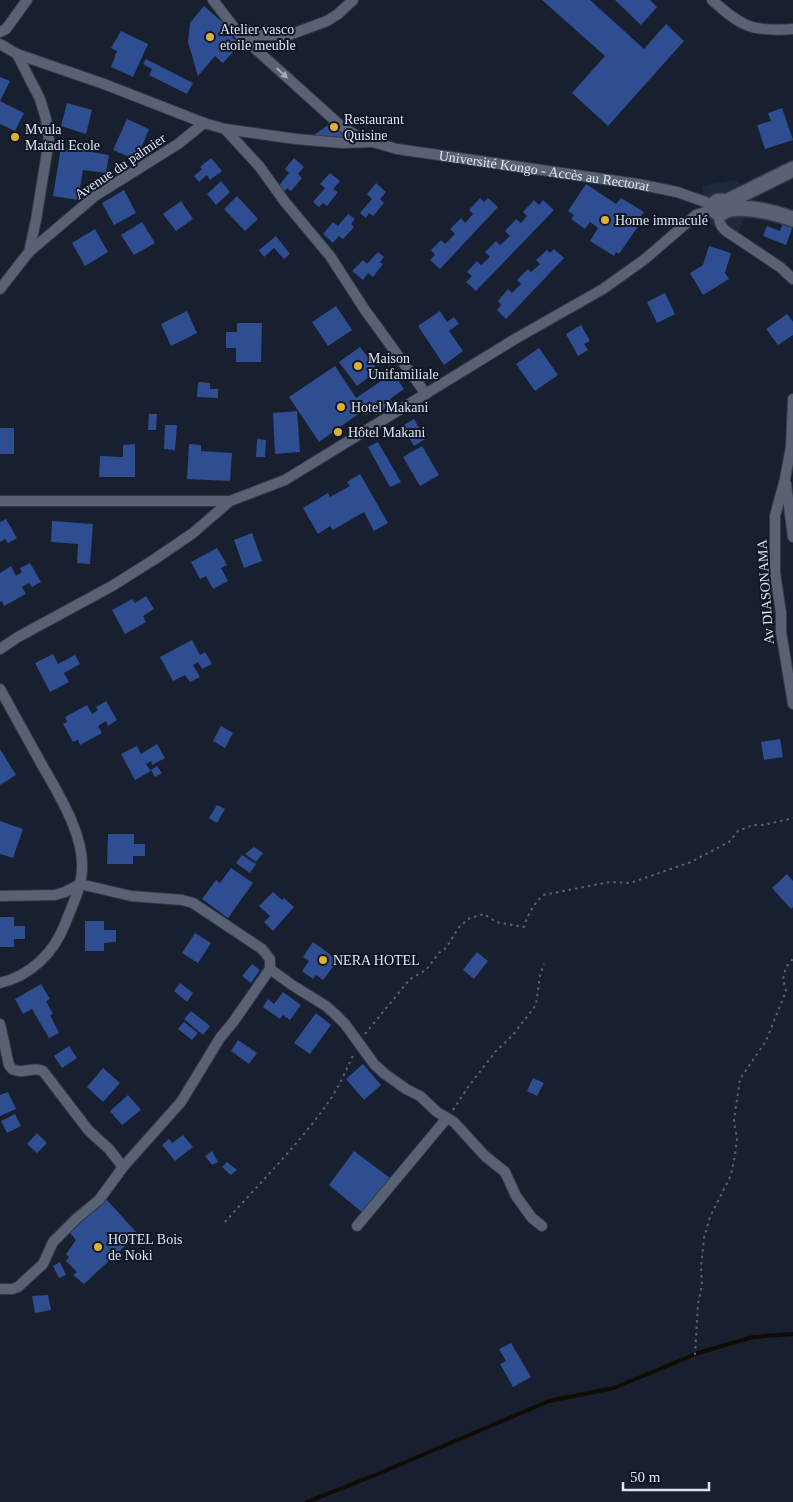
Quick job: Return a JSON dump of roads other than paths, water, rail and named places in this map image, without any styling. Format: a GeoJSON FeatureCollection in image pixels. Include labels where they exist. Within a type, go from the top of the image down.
{"type":"FeatureCollection","features":[{"type":"Feature","properties":{"kind":"street"},"geometry":{"type":"LineString","coordinates":[[0,32],[6,29],[27,0]]}},
{"type":"Feature","properties":{"kind":"street"},"geometry":{"type":"LineString","coordinates":[[213,0],[240,35],[341,126],[357,136],[373,142]]}},
{"type":"Feature","properties":{"kind":"street"},"geometry":{"type":"LineString","coordinates":[[240,35],[289,36],[327,21],[338,14],[352,0]]}},
{"type":"Feature","properties":{"kind":"street"},"geometry":{"type":"LineString","coordinates":[[712,0],[733,19],[744,25],[772,30],[793,29]]}},
{"type":"Feature","properties":{"kind":"street"},"geometry":{"type":"LineString","coordinates":[[0,44],[17,54],[104,84],[204,123],[226,129],[296,139],[343,143],[373,142]]}},
{"type":"Feature","properties":{"kind":"street"},"geometry":{"type":"LineString","coordinates":[[0,289],[29,252],[49,140],[46,119],[40,99],[17,54]]}},
{"type":"Feature","properties":{"kind":"street","name":"Avenue du palmier"},"geometry":{"type":"LineString","coordinates":[[29,252],[96,196],[178,144],[204,123]]}},
{"type":"Feature","properties":{"kind":"street"},"geometry":{"type":"LineString","coordinates":[[226,129],[259,166],[285,202],[330,256],[365,310],[426,394]]}},
{"type":"Feature","properties":{"kind":"street","name":"Université Kongo - Accès au Rectorat"},"geometry":{"type":"LineString","coordinates":[[373,142],[397,149],[638,184],[677,192],[719,208],[749,208],[793,219]]}},
{"type":"Feature","properties":{"kind":"street"},"geometry":{"type":"LineString","coordinates":[[0,649],[18,637],[112,586],[155,559],[193,533],[230,501],[285,480],[515,339],[603,289],[645,259],[696,214],[719,208],[793,169]]}},
{"type":"Feature","properties":{"kind":"street"},"geometry":{"type":"LineString","coordinates":[[719,208],[721,227],[780,267],[793,279]]}},
{"type":"Feature","properties":{"kind":"street"},"geometry":{"type":"LineString","coordinates":[[793,399],[791,447],[785,479],[793,537]]}},
{"type":"Feature","properties":{"kind":"street","name":"Av DIASONAMA"},"geometry":{"type":"LineString","coordinates":[[785,479],[775,516],[776,573],[783,649],[793,704]]}},
{"type":"Feature","properties":{"kind":"street"},"geometry":{"type":"LineString","coordinates":[[0,501],[230,501]]}},
{"type":"Feature","properties":{"kind":"street"},"geometry":{"type":"LineString","coordinates":[[0,689],[65,806],[80,848],[82,870],[80,884],[62,932],[54,946],[44,958],[24,974],[0,983]]}},
{"type":"Feature","properties":{"kind":"street"},"geometry":{"type":"LineString","coordinates":[[0,896],[55,895],[80,884],[131,896],[182,900],[193,904],[262,949],[270,959],[270,969],[240,1013],[220,1038],[181,1102],[123,1167],[99,1200],[77,1218],[53,1242],[43,1264],[18,1286],[12,1289],[0,1289]]}},
{"type":"Feature","properties":{"kind":"street"},"geometry":{"type":"LineString","coordinates":[[270,969],[326,1006],[345,1024],[374,1064],[385,1074],[406,1089],[420,1096],[437,1112],[454,1122],[485,1156],[505,1172],[516,1196],[532,1218],[542,1226]]}},
{"type":"Feature","properties":{"kind":"street"},"geometry":{"type":"LineString","coordinates":[[0,1024],[9,1065],[12,1069],[24,1072],[37,1069],[43,1071],[89,1131],[109,1149],[123,1167]]}},
{"type":"Feature","properties":{"kind":"street"},"geometry":{"type":"LineString","coordinates":[[357,1226],[448,1118]]}},
{"type":"Feature","properties":{"kind":"street"},"geometry":{"type":"LineString","coordinates":[[109,1149],[134,1155]]}},
{"type":"Feature","properties":{"kind":"waterway"},"geometry":{"type":"LineString","coordinates":[[307,1502],[549,1401],[614,1388],[698,1353],[753,1337],[793,1334]]}},
{"type":"Feature","properties":{"kind":"place","name":"Atelier vasco etoile meuble"},"geometry":{"type":"Point","coordinates":[210,37]}},
{"type":"Feature","properties":{"kind":"place","name":"Restaurant Quisine"},"geometry":{"type":"Point","coordinates":[334,127]}},
{"type":"Feature","properties":{"kind":"place","name":"Mvula Matadi Ecole"},"geometry":{"type":"Point","coordinates":[15,137]}},
{"type":"Feature","properties":{"kind":"place","name":"Home immaculé"},"geometry":{"type":"Point","coordinates":[605,220]}},
{"type":"Feature","properties":{"kind":"place","name":"Maison Unifamiliale"},"geometry":{"type":"Point","coordinates":[358,366]}},
{"type":"Feature","properties":{"kind":"place","name":"Hotel Makani"},"geometry":{"type":"Point","coordinates":[341,407]}},
{"type":"Feature","properties":{"kind":"place","name":"Hôtel Makani"},"geometry":{"type":"Point","coordinates":[338,432]}},
{"type":"Feature","properties":{"kind":"place","name":"NERA HOTEL"},"geometry":{"type":"Point","coordinates":[323,960]}},
{"type":"Feature","properties":{"kind":"place","name":"HOTEL Bois de Noki"},"geometry":{"type":"Point","coordinates":[98,1247]}}]}
